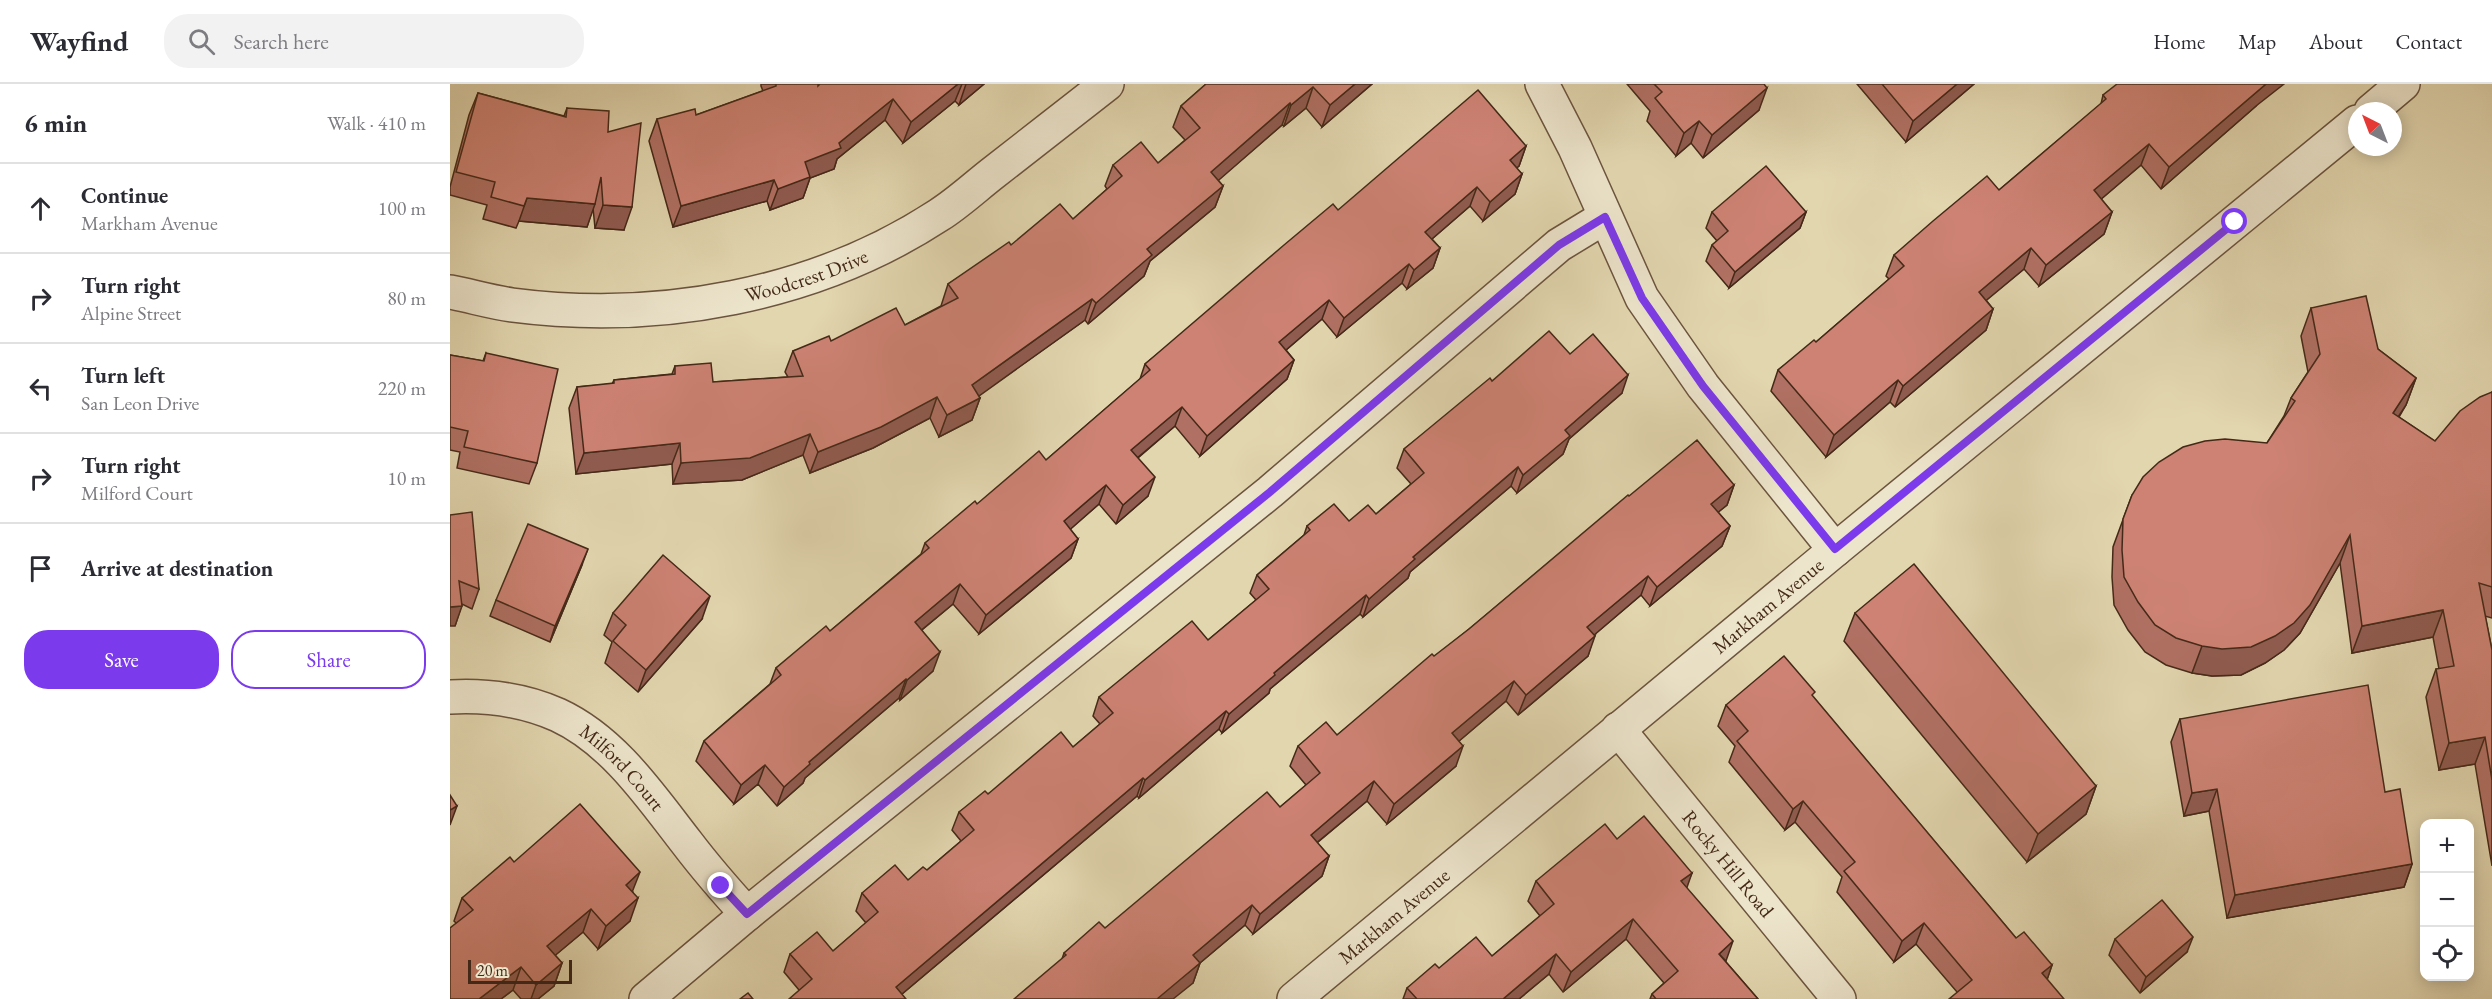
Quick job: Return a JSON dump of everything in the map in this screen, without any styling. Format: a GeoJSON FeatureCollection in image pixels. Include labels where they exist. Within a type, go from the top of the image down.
{"type":"FeatureCollection","features":[{"type":"Feature","properties":{"kind":"street","name":"Woodcrest Drive"},"geometry":{"type":"LineString","coordinates":[[450,292],[512,305],[597,311],[674,307],[730,299],[804,279],[880,248],[939,215],[1107,84]]}},
{"type":"Feature","properties":{"kind":"street"},"geometry":{"type":"LineString","coordinates":[[1542,84],[1575,148],[1642,298],[1703,386],[1835,549]]}},
{"type":"Feature","properties":{"kind":"street"},"geometry":{"type":"LineString","coordinates":[[2382,102],[2403,84]]}},
{"type":"Feature","properties":{"kind":"street","name":"Markham Avenue"},"geometry":{"type":"LineString","coordinates":[[1294,999],[1835,549],[2348,129]]}},
{"type":"Feature","properties":{"kind":"street"},"geometry":{"type":"LineString","coordinates":[[646,999],[747,914],[1270,492],[1559,245],[1605,217]]}},
{"type":"Feature","properties":{"kind":"street","name":"Milford Court"},"geometry":{"type":"LineString","coordinates":[[450,697],[470,696],[513,700],[558,715],[599,742],[637,779],[713,876],[747,914]]}},
{"type":"Feature","properties":{"kind":"street","name":"Rocky Hill Road"},"geometry":{"type":"LineString","coordinates":[[1618,729],[1839,999]]}},
{"type":"Feature","properties":{"kind":"building"},"geometry":{"type":"Polygon","coordinates":[[[776,84],[818,84],[818,86],[820,84],[958,84],[911,122],[893,99],[839,143],[841,148],[805,162],[810,177],[778,189],[774,180],[681,206],[657,119],[695,109],[696,115],[776,86],[776,84]]]}},
{"type":"Feature","properties":{"kind":"building"},"geometry":{"type":"Polygon","coordinates":[[[1206,84],[1355,84],[1330,105],[1313,87],[1291,105],[1290,103],[1211,172],[1223,186],[1147,249],[1152,255],[1096,303],[1092,299],[972,385],[980,398],[947,415],[937,397],[881,427],[818,452],[810,434],[750,458],[681,463],[680,443],[584,453],[577,387],[614,383],[614,380],[675,374],[675,366],[711,363],[713,382],[803,376],[793,351],[829,336],[831,341],[896,308],[905,325],[958,298],[948,284],[1009,242],[1011,245],[1060,204],[1073,219],[1122,176],[1113,165],[1141,142],[1158,163],[1200,128],[1181,106],[1206,84]]]}},
{"type":"Feature","properties":{"kind":"building"},"geometry":{"type":"Polygon","coordinates":[[[1654,84],[1764,84],[1767,88],[1712,135],[1699,121],[1684,133],[1655,98],[1662,92],[1654,84]]]}},
{"type":"Feature","properties":{"kind":"building"},"geometry":{"type":"Polygon","coordinates":[[[1882,84],[1957,84],[1913,121],[1882,84]]]}},
{"type":"Feature","properties":{"kind":"building"},"geometry":{"type":"Polygon","coordinates":[[[2117,84],[2266,84],[2169,167],[2149,144],[2094,190],[2112,212],[2046,265],[2031,248],[1979,292],[1993,309],[1903,386],[1898,380],[1834,435],[1778,370],[1814,340],[1816,342],[1904,266],[1894,255],[1933,221],[1987,176],[1999,190],[2106,99],[2103,95],[2117,84]]]}},
{"type":"Feature","properties":{"kind":"building"},"geometry":{"type":"Polygon","coordinates":[[[1478,90],[1526,146],[1510,160],[1522,174],[1490,202],[1477,187],[1425,232],[1440,248],[1414,270],[1409,264],[1344,318],[1329,300],[1279,342],[1294,360],[1207,436],[1182,407],[1131,450],[1155,477],[1123,505],[1106,485],[1064,521],[1078,539],[986,615],[960,584],[915,622],[940,652],[809,762],[810,764],[784,787],[765,765],[741,785],[704,741],[781,675],[776,668],[826,626],[830,631],[929,548],[925,543],[975,501],[977,504],[1039,451],[1046,460],[1150,370],[1145,364],[1333,204],[1338,210],[1478,90]]]}},
{"type":"Feature","properties":{"kind":"building"},"geometry":{"type":"Polygon","coordinates":[[[478,93],[566,117],[567,108],[609,111],[608,132],[641,123],[632,207],[603,205],[601,177],[595,204],[527,198],[524,206],[491,197],[495,182],[456,172],[478,93]]]}},
{"type":"Feature","properties":{"kind":"building"},"geometry":{"type":"Polygon","coordinates":[[[1766,166],[1806,212],[1735,272],[1712,245],[1728,231],[1712,212],[1766,166]]]}},
{"type":"Feature","properties":{"kind":"building"},"geometry":{"type":"Polygon","coordinates":[[[2366,296],[2378,349],[2416,378],[2393,413],[2435,441],[2460,411],[2480,397],[2492,392],[2492,587],[2479,583],[2492,650],[2492,780],[2485,737],[2449,743],[2436,669],[2454,666],[2443,610],[2362,626],[2350,535],[2310,605],[2294,623],[2275,636],[2251,647],[2222,649],[2176,638],[2155,625],[2138,602],[2124,577],[2123,519],[2132,495],[2143,477],[2159,462],[2183,447],[2225,439],[2267,443],[2295,401],[2291,398],[2320,354],[2311,308],[2366,296]]]}},
{"type":"Feature","properties":{"kind":"building"},"geometry":{"type":"Polygon","coordinates":[[[1549,331],[1570,354],[1593,334],[1628,375],[1565,430],[1570,436],[1523,475],[1518,467],[1413,557],[1415,559],[1369,599],[1366,595],[1229,714],[1226,711],[1145,780],[1143,778],[896,987],[906,999],[789,999],[812,979],[790,954],[817,932],[833,951],[878,912],[862,893],[895,865],[908,880],[923,867],[927,870],[974,830],[959,812],[985,791],[988,794],[1061,732],[1073,747],[1113,713],[1099,697],[1192,621],[1208,640],[1269,589],[1257,575],[1310,530],[1307,526],[1334,504],[1349,521],[1368,505],[1376,514],[1424,473],[1404,449],[1490,378],[1492,381],[1549,331]]]}},
{"type":"Feature","properties":{"kind":"building"},"geometry":{"type":"Polygon","coordinates":[[[486,353],[558,369],[537,463],[464,447],[468,431],[450,427],[450,355],[484,361],[486,353]]]}},
{"type":"Feature","properties":{"kind":"building"},"geometry":{"type":"Polygon","coordinates":[[[1697,440],[1734,485],[1711,504],[1730,526],[1657,587],[1648,576],[1587,627],[1595,636],[1526,695],[1514,681],[1452,733],[1463,746],[1394,804],[1374,781],[1311,835],[1329,856],[1260,914],[1252,905],[1193,955],[1200,963],[1157,999],[1014,999],[1066,955],[1064,953],[1099,922],[1105,928],[1267,792],[1280,807],[1320,773],[1298,746],[1326,722],[1337,735],[1432,654],[1434,656],[1469,629],[1697,440]]]}},
{"type":"Feature","properties":{"kind":"building"},"geometry":{"type":"Polygon","coordinates":[[[472,512],[479,589],[459,581],[462,606],[450,607],[450,515],[472,512]]]}},
{"type":"Feature","properties":{"kind":"building"},"geometry":{"type":"Polygon","coordinates":[[[528,524],[588,549],[555,626],[496,600],[528,524]]]}},
{"type":"Feature","properties":{"kind":"building"},"geometry":{"type":"Polygon","coordinates":[[[663,555],[710,596],[646,670],[613,641],[626,625],[613,613],[663,555]]]}},
{"type":"Feature","properties":{"kind":"building"},"geometry":{"type":"Polygon","coordinates":[[[1914,564],[2096,786],[2038,834],[1855,613],[1914,564]]]}},
{"type":"Feature","properties":{"kind":"building"},"geometry":{"type":"Polygon","coordinates":[[[1784,656],[1815,692],[1812,695],[2016,938],[2024,932],[2052,965],[2042,973],[2064,999],[1949,999],[1972,980],[1924,923],[1902,941],[1844,871],[1855,862],[1803,801],[1793,809],[1737,741],[1748,731],[1726,705],[1784,656]]]}},
{"type":"Feature","properties":{"kind":"building"},"geometry":{"type":"Polygon","coordinates":[[[2368,685],[2385,792],[2400,789],[2412,864],[2235,895],[2217,789],[2192,793],[2180,719],[2368,685]]]}},
{"type":"Feature","properties":{"kind":"building"},"geometry":{"type":"Polygon","coordinates":[[[450,795],[457,806],[450,810],[450,795]]]}},
{"type":"Feature","properties":{"kind":"building"},"geometry":{"type":"Polygon","coordinates":[[[580,804],[640,872],[626,885],[638,898],[606,926],[591,909],[547,946],[562,963],[536,985],[521,967],[479,999],[450,999],[450,928],[473,910],[462,898],[510,857],[514,862],[580,804]]]}},
{"type":"Feature","properties":{"kind":"building"},"geometry":{"type":"Polygon","coordinates":[[[1644,816],[1692,873],[1681,881],[1733,941],[1719,954],[1758,999],[1656,999],[1652,994],[1678,971],[1633,919],[1571,972],[1556,954],[1503,999],[1417,999],[1407,988],[1435,964],[1439,968],[1476,937],[1492,956],[1554,904],[1536,881],[1605,824],[1617,839],[1644,816]]]}},
{"type":"Feature","properties":{"kind":"building"},"geometry":{"type":"Polygon","coordinates":[[[2162,900],[2193,937],[2146,977],[2115,939],[2162,900]]]}},
{"type":"Feature","properties":{"kind":"building"},"geometry":{"type":"Polygon","coordinates":[[[748,993],[753,999],[740,999],[748,993]]]}},
{"type":"Feature","properties":{"kind":"route"},"geometry":{"type":"LineString","coordinates":[[721,886],[747,914],[1270,492],[1559,245],[1605,217],[1642,298],[1703,386],[1835,549],[2235,222]]}}]}
